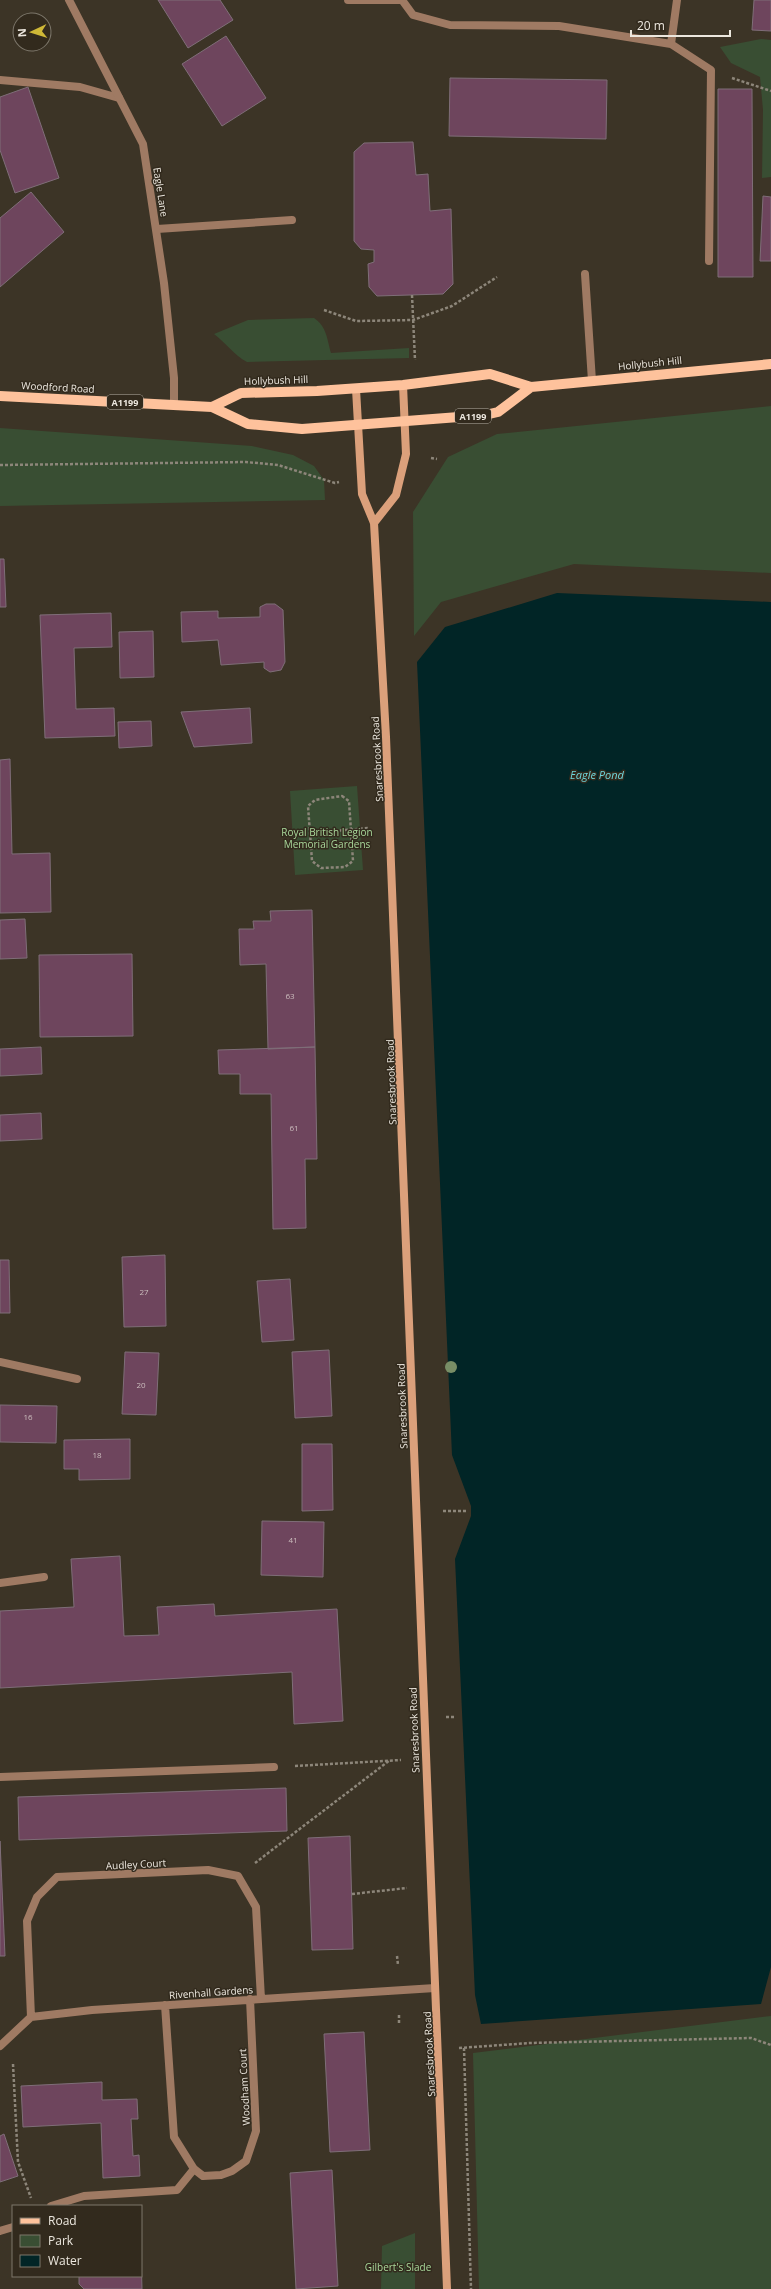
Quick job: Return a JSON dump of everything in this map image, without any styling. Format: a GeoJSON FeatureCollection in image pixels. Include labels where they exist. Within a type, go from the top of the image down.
{"type":"FeatureCollection","features":[{"type":"Feature","properties":{"kind":"main road","name":"Hollybush Hill"},"geometry":{"type":"LineString","coordinates":[[212,407],[241,393],[356,389],[403,385],[490,374],[531,387],[771,364]]}},
{"type":"Feature","properties":{"kind":"main road","name":"A1199"},"geometry":{"type":"LineString","coordinates":[[212,407],[248,424],[302,429],[358,424],[406,422],[498,412],[531,387]]}},
{"type":"Feature","properties":{"kind":"main road","name":"Woodford Road"},"geometry":{"type":"LineString","coordinates":[[0,396],[212,407]]}},
{"type":"Feature","properties":{"kind":"street","name":"Eagle Lane"},"geometry":{"type":"LineString","coordinates":[[69,0],[143,144],[157,229],[174,378],[174,405]]}},
{"type":"Feature","properties":{"kind":"street"},"geometry":{"type":"LineString","coordinates":[[348,0],[402,0],[413,15],[450,26],[559,26],[670,44],[711,70],[709,262]]}},
{"type":"Feature","properties":{"kind":"street"},"geometry":{"type":"LineString","coordinates":[[670,44],[678,0]]}},
{"type":"Feature","properties":{"kind":"street"},"geometry":{"type":"LineString","coordinates":[[0,80],[80,87],[119,98]]}},
{"type":"Feature","properties":{"kind":"street"},"geometry":{"type":"LineString","coordinates":[[157,229],[292,220]]}},
{"type":"Feature","properties":{"kind":"street"},"geometry":{"type":"LineString","coordinates":[[585,274],[592,381]]}},
{"type":"Feature","properties":{"kind":"street"},"geometry":{"type":"LineString","coordinates":[[374,523],[396,495],[406,454],[406,422],[403,385]]}},
{"type":"Feature","properties":{"kind":"street","name":"Snaresbrook Road"},"geometry":{"type":"LineString","coordinates":[[356,389],[362,494],[374,523],[394,909],[447,2289]]}},
{"type":"Feature","properties":{"kind":"street"},"geometry":{"type":"LineString","coordinates":[[0,1362],[77,1379]]}},
{"type":"Feature","properties":{"kind":"street"},"geometry":{"type":"LineString","coordinates":[[0,1583],[44,1577]]}},
{"type":"Feature","properties":{"kind":"street"},"geometry":{"type":"LineString","coordinates":[[0,1777],[274,1767]]}},
{"type":"Feature","properties":{"kind":"street","name":"Audley Court"},"geometry":{"type":"LineString","coordinates":[[31,2017],[27,1921],[37,1897],[57,1878],[208,1870],[238,1876]]}},
{"type":"Feature","properties":{"kind":"street"},"geometry":{"type":"LineString","coordinates":[[238,1876],[256,1907],[261,1999]]}},
{"type":"Feature","properties":{"kind":"street","name":"Rivenhall Gardens"},"geometry":{"type":"LineString","coordinates":[[31,2017],[165,2005],[435,1988]]}},
{"type":"Feature","properties":{"kind":"street","name":"Woodham Court"},"geometry":{"type":"LineString","coordinates":[[194,2169],[203,2176],[221,2175],[232,2171],[246,2161],[256,2131],[250,1999]]}},
{"type":"Feature","properties":{"kind":"street"},"geometry":{"type":"LineString","coordinates":[[54,2205],[84,2196],[177,2190],[194,2169],[174,2137],[165,2005]]}},
{"type":"Feature","properties":{"kind":"street"},"geometry":{"type":"LineString","coordinates":[[2,2045],[31,2017]]}},
{"type":"Feature","properties":{"kind":"street"},"geometry":{"type":"LineString","coordinates":[[0,2231],[12,2227]]}},
{"type":"Feature","properties":{"kind":"path"},"geometry":{"type":"LineString","coordinates":[[711,70],[771,91]]}},
{"type":"Feature","properties":{"kind":"path"},"geometry":{"type":"LineString","coordinates":[[324,310],[356,321],[413,320],[452,306],[497,277]]}},
{"type":"Feature","properties":{"kind":"path"},"geometry":{"type":"LineString","coordinates":[[412,295],[415,362]]}},
{"type":"Feature","properties":{"kind":"path"},"geometry":{"type":"LineString","coordinates":[[431,458],[437,459]]}},
{"type":"Feature","properties":{"kind":"path"},"geometry":{"type":"LineString","coordinates":[[0,465],[246,462],[278,465],[334,483],[340,482]]}},
{"type":"Feature","properties":{"kind":"path"},"geometry":{"type":"LineString","coordinates":[[342,796],[349,802],[353,861],[345,867],[321,868],[312,861],[310,833],[308,806],[316,800],[342,796]]}},
{"type":"Feature","properties":{"kind":"path"},"geometry":{"type":"LineString","coordinates":[[310,833],[370,828]]}},
{"type":"Feature","properties":{"kind":"path"},"geometry":{"type":"LineString","coordinates":[[443,1511],[467,1511]]}},
{"type":"Feature","properties":{"kind":"path"},"geometry":{"type":"LineString","coordinates":[[446,1717],[454,1717]]}},
{"type":"Feature","properties":{"kind":"path"},"geometry":{"type":"LineString","coordinates":[[238,1876],[390,1760]]}},
{"type":"Feature","properties":{"kind":"path"},"geometry":{"type":"LineString","coordinates":[[274,1767],[401,1760]]}},
{"type":"Feature","properties":{"kind":"path"},"geometry":{"type":"LineString","coordinates":[[352,1894],[407,1888]]}},
{"type":"Feature","properties":{"kind":"path"},"geometry":{"type":"LineString","coordinates":[[397,1956],[398,1965]]}},
{"type":"Feature","properties":{"kind":"path"},"geometry":{"type":"LineString","coordinates":[[399,2015],[399,2025]]}},
{"type":"Feature","properties":{"kind":"path"},"geometry":{"type":"LineString","coordinates":[[471,2289],[464,2048],[530,2043],[751,2038],[771,2045]]}},
{"type":"Feature","properties":{"kind":"path"},"geometry":{"type":"LineString","coordinates":[[2,2045],[14,2068],[18,2162],[31,2199]]}},
{"type":"Feature","properties":{"kind":"green space"},"geometry":{"type":"Polygon","coordinates":[[[761,39],[771,40],[771,177],[762,178],[763,110],[760,77],[731,63],[720,47],[761,39]]]}},
{"type":"Feature","properties":{"kind":"green space"},"geometry":{"type":"Polygon","coordinates":[[[314,318],[322,325],[324,329],[331,353],[409,348],[409,358],[247,362],[238,356],[214,334],[248,320],[314,318]]]}},
{"type":"Feature","properties":{"kind":"green space"},"geometry":{"type":"Polygon","coordinates":[[[771,406],[771,573],[574,564],[441,602],[414,636],[413,512],[448,457],[497,434],[771,406]]]}},
{"type":"Feature","properties":{"kind":"green space"},"geometry":{"type":"Polygon","coordinates":[[[0,428],[252,446],[293,455],[314,466],[324,480],[325,500],[0,506],[0,428]]]}},
{"type":"Feature","properties":{"kind":"green space","name":"Royal British Legion Memorial Gardens"},"geometry":{"type":"Polygon","coordinates":[[[357,786],[363,870],[295,875],[290,791],[357,786]]]}},
{"type":"Feature","properties":{"kind":"green space"},"geometry":{"type":"Polygon","coordinates":[[[771,2016],[771,2289],[479,2289],[473,2053],[771,2016]]]}},
{"type":"Feature","properties":{"kind":"green space","name":"Gilbert's Slade"},"geometry":{"type":"Polygon","coordinates":[[[415,2233],[415,2289],[381,2289],[382,2246],[415,2233]]]}},
{"type":"Feature","properties":{"kind":"water","name":"Eagle Pond"},"geometry":{"type":"Polygon","coordinates":[[[557,593],[771,602],[771,1967],[761,2004],[481,2024],[475,1995],[455,1559],[471,1516],[471,1506],[452,1455],[417,662],[445,627],[557,593]]]}},
{"type":"Feature","properties":{"kind":"building"},"geometry":{"type":"Polygon","coordinates":[[[158,0],[220,0],[233,20],[188,48],[158,0]]]}},
{"type":"Feature","properties":{"kind":"building"},"geometry":{"type":"Polygon","coordinates":[[[754,0],[771,0],[771,31],[752,30],[754,0]]]}},
{"type":"Feature","properties":{"kind":"building"},"geometry":{"type":"Polygon","coordinates":[[[226,36],[266,98],[222,126],[182,64],[226,36]]]}},
{"type":"Feature","properties":{"kind":"building"},"geometry":{"type":"Polygon","coordinates":[[[450,78],[607,80],[606,139],[449,136],[450,78]]]}},
{"type":"Feature","properties":{"kind":"building"},"geometry":{"type":"Polygon","coordinates":[[[28,87],[59,178],[15,193],[0,150],[0,97],[28,87]]]}},
{"type":"Feature","properties":{"kind":"building"},"geometry":{"type":"Polygon","coordinates":[[[718,89],[752,89],[753,277],[718,277],[718,89]]]}},
{"type":"Feature","properties":{"kind":"building"},"geometry":{"type":"Polygon","coordinates":[[[413,142],[416,175],[428,174],[430,211],[451,209],[453,284],[443,294],[377,296],[369,287],[368,264],[374,262],[374,250],[361,249],[354,241],[354,152],[364,143],[413,142]]]}},
{"type":"Feature","properties":{"kind":"building"},"geometry":{"type":"Polygon","coordinates":[[[31,192],[64,232],[0,287],[0,218],[31,192]]]}},
{"type":"Feature","properties":{"kind":"building"},"geometry":{"type":"Polygon","coordinates":[[[763,196],[771,197],[771,261],[760,261],[763,196]]]}},
{"type":"Feature","properties":{"kind":"building"},"geometry":{"type":"Polygon","coordinates":[[[0,559],[4,559],[6,607],[0,607],[0,559]]]}},
{"type":"Feature","properties":{"kind":"building"},"geometry":{"type":"Polygon","coordinates":[[[266,604],[275,604],[283,610],[285,662],[281,670],[270,672],[264,668],[264,662],[221,665],[218,640],[182,642],[181,612],[218,611],[218,618],[260,617],[260,607],[266,604]]]}},
{"type":"Feature","properties":{"kind":"building"},"geometry":{"type":"Polygon","coordinates":[[[111,613],[112,647],[74,648],[76,709],[114,708],[115,736],[45,738],[40,615],[111,613]]]}},
{"type":"Feature","properties":{"kind":"building"},"geometry":{"type":"Polygon","coordinates":[[[153,631],[154,677],[120,678],[119,632],[153,631]]]}},
{"type":"Feature","properties":{"kind":"building"},"geometry":{"type":"Polygon","coordinates":[[[250,708],[252,743],[194,747],[181,712],[250,708]]]}},
{"type":"Feature","properties":{"kind":"building"},"geometry":{"type":"Polygon","coordinates":[[[151,721],[152,746],[119,748],[118,722],[151,721]]]}},
{"type":"Feature","properties":{"kind":"building"},"geometry":{"type":"Polygon","coordinates":[[[10,759],[12,854],[50,853],[51,912],[0,913],[0,760],[10,759]]]}},
{"type":"Feature","properties":{"kind":"building"},"geometry":{"type":"Polygon","coordinates":[[[312,910],[315,1047],[268,1049],[266,964],[240,965],[239,929],[254,929],[253,921],[271,921],[270,911],[312,910]]]}},
{"type":"Feature","properties":{"kind":"building"},"geometry":{"type":"Polygon","coordinates":[[[25,919],[27,958],[0,959],[0,920],[25,919]]]}},
{"type":"Feature","properties":{"kind":"building"},"geometry":{"type":"Polygon","coordinates":[[[132,954],[133,1036],[40,1037],[39,955],[132,954]]]}},
{"type":"Feature","properties":{"kind":"building"},"geometry":{"type":"Polygon","coordinates":[[[41,1047],[42,1074],[0,1076],[0,1049],[41,1047]]]}},
{"type":"Feature","properties":{"kind":"building"},"geometry":{"type":"Polygon","coordinates":[[[315,1047],[317,1159],[305,1159],[306,1228],[273,1229],[271,1094],[240,1094],[240,1074],[219,1074],[218,1050],[315,1047]]]}},
{"type":"Feature","properties":{"kind":"building"},"geometry":{"type":"Polygon","coordinates":[[[41,1113],[42,1139],[0,1141],[0,1115],[41,1113]]]}},
{"type":"Feature","properties":{"kind":"building"},"geometry":{"type":"Polygon","coordinates":[[[165,1255],[166,1326],[124,1327],[122,1257],[165,1255]]]}},
{"type":"Feature","properties":{"kind":"building"},"geometry":{"type":"Polygon","coordinates":[[[0,1260],[9,1260],[10,1313],[0,1313],[0,1260]]]}},
{"type":"Feature","properties":{"kind":"building"},"geometry":{"type":"Polygon","coordinates":[[[290,1279],[294,1340],[262,1342],[257,1281],[290,1279]]]}},
{"type":"Feature","properties":{"kind":"building"},"geometry":{"type":"Polygon","coordinates":[[[329,1350],[332,1416],[295,1418],[292,1352],[329,1350]]]}},
{"type":"Feature","properties":{"kind":"building"},"geometry":{"type":"Polygon","coordinates":[[[125,1352],[159,1353],[156,1415],[122,1414],[125,1352]]]}},
{"type":"Feature","properties":{"kind":"building"},"geometry":{"type":"Polygon","coordinates":[[[0,1405],[57,1406],[56,1443],[0,1442],[0,1405]]]}},
{"type":"Feature","properties":{"kind":"building"},"geometry":{"type":"Polygon","coordinates":[[[130,1439],[130,1479],[79,1480],[79,1469],[64,1469],[64,1440],[130,1439]]]}},
{"type":"Feature","properties":{"kind":"building"},"geometry":{"type":"Polygon","coordinates":[[[302,1444],[332,1444],[333,1510],[302,1511],[302,1444]]]}},
{"type":"Feature","properties":{"kind":"building"},"geometry":{"type":"Polygon","coordinates":[[[262,1521],[324,1522],[323,1577],[261,1575],[262,1521]]]}},
{"type":"Feature","properties":{"kind":"building"},"geometry":{"type":"Polygon","coordinates":[[[120,1556],[124,1636],[159,1635],[157,1607],[214,1604],[215,1616],[337,1609],[343,1721],[294,1724],[292,1672],[0,1688],[0,1611],[74,1607],[71,1559],[120,1556]]]}},
{"type":"Feature","properties":{"kind":"building"},"geometry":{"type":"Polygon","coordinates":[[[286,1788],[287,1831],[19,1840],[18,1797],[286,1788]]]}},
{"type":"Feature","properties":{"kind":"building"},"geometry":{"type":"Polygon","coordinates":[[[350,1836],[353,1949],[312,1950],[308,1838],[350,1836]]]}},
{"type":"Feature","properties":{"kind":"building"},"geometry":{"type":"Polygon","coordinates":[[[0,1841],[5,1956],[0,1956],[0,1841]]]}},
{"type":"Feature","properties":{"kind":"building"},"geometry":{"type":"Polygon","coordinates":[[[364,2032],[370,2150],[330,2152],[324,2034],[364,2032]]]}},
{"type":"Feature","properties":{"kind":"building"},"geometry":{"type":"Polygon","coordinates":[[[102,2082],[102,2100],[137,2099],[138,2119],[131,2119],[133,2156],[139,2155],[140,2176],[103,2178],[101,2123],[23,2127],[21,2086],[102,2082]]]}},
{"type":"Feature","properties":{"kind":"building"},"geometry":{"type":"Polygon","coordinates":[[[4,2134],[18,2176],[0,2182],[0,2136],[4,2134]]]}},
{"type":"Feature","properties":{"kind":"building"},"geometry":{"type":"Polygon","coordinates":[[[332,2170],[338,2286],[296,2289],[290,2173],[332,2170]]]}},
{"type":"Feature","properties":{"kind":"building"},"geometry":{"type":"Polygon","coordinates":[[[79,2277],[142,2277],[142,2289],[84,2289],[79,2284],[79,2277]]]}}]}
